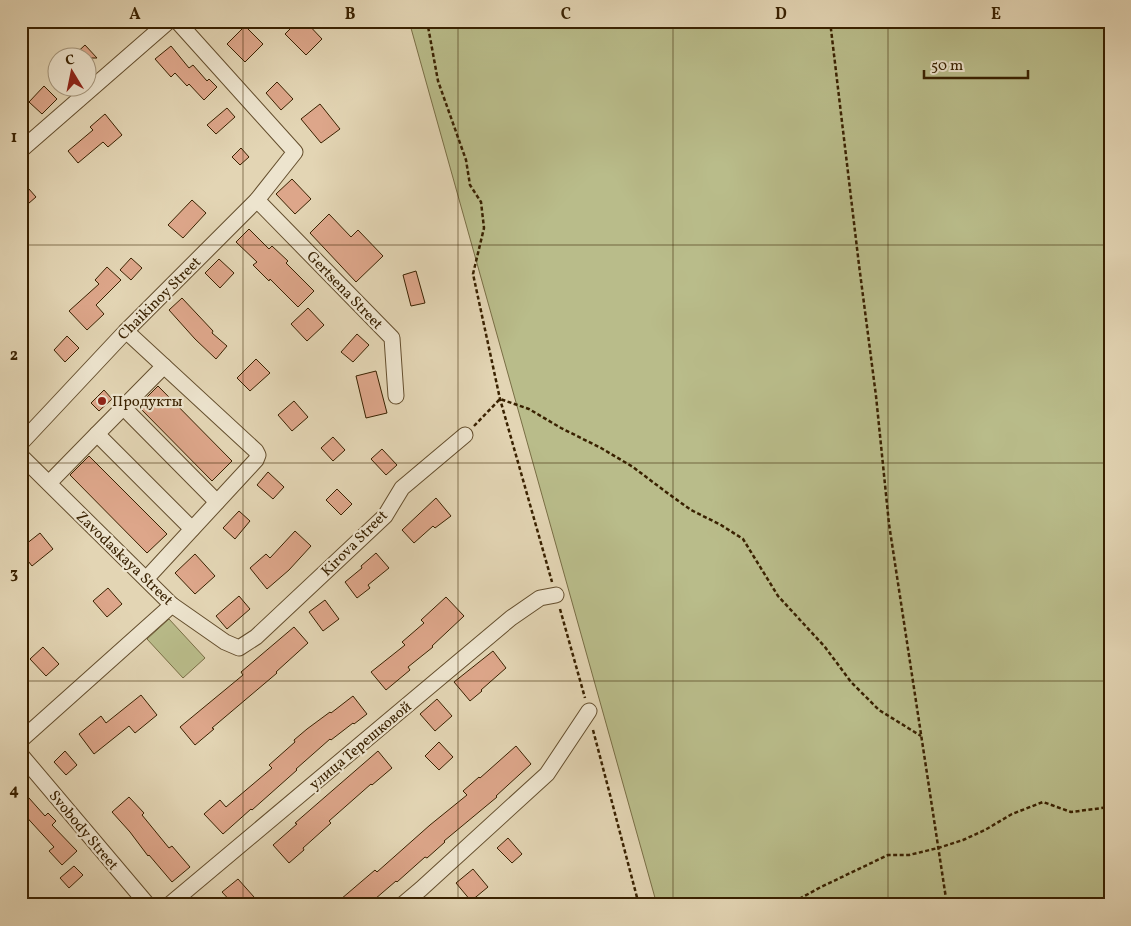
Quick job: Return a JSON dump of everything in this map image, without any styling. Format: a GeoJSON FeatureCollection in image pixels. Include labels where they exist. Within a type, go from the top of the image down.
{"type":"FeatureCollection","features":[{"type":"Feature","properties":{"kind":"street"},"geometry":{"type":"LineString","coordinates":[[21,149],[170,21]]}},
{"type":"Feature","properties":{"kind":"street","name":"Chaikinoy Street"},"geometry":{"type":"LineString","coordinates":[[21,443],[126,331],[258,200],[295,152],[177,21]]}},
{"type":"Feature","properties":{"kind":"street","name":"Gertsena Street"},"geometry":{"type":"LineString","coordinates":[[258,200],[392,338],[396,396]]}},
{"type":"Feature","properties":{"kind":"street"},"geometry":{"type":"LineString","coordinates":[[126,331],[256,451],[258,455],[256,460],[146,579]]}},
{"type":"Feature","properties":{"kind":"street"},"geometry":{"type":"LineString","coordinates":[[49,483],[164,366]]}},
{"type":"Feature","properties":{"kind":"street"},"geometry":{"type":"LineString","coordinates":[[123,408],[217,502]]}},
{"type":"Feature","properties":{"kind":"street"},"geometry":{"type":"LineString","coordinates":[[97,434],[192,529]]}},
{"type":"Feature","properties":{"kind":"street","name":"Kirova Street"},"geometry":{"type":"LineString","coordinates":[[239,648],[256,637],[385,516],[402,488],[464,435]]}},
{"type":"Feature","properties":{"kind":"street","name":"Zavodaskaya Street"},"geometry":{"type":"LineString","coordinates":[[21,456],[172,605],[225,642],[239,648]]}},
{"type":"Feature","properties":{"kind":"street","name":"улица Терешковой"},"geometry":{"type":"LineString","coordinates":[[169,905],[511,618],[540,598],[556,595]]}},
{"type":"Feature","properties":{"kind":"street"},"geometry":{"type":"LineString","coordinates":[[21,740],[172,605]]}},
{"type":"Feature","properties":{"kind":"street"},"geometry":{"type":"LineString","coordinates":[[402,905],[547,774],[588,711]]}},
{"type":"Feature","properties":{"kind":"street","name":"Svobody Street"},"geometry":{"type":"LineString","coordinates":[[21,755],[148,905]]}},
{"type":"Feature","properties":{"kind":"path"},"geometry":{"type":"LineString","coordinates":[[427,21],[438,81],[466,160],[470,184],[481,202],[484,228],[474,274],[500,399],[588,711],[639,905]]}},
{"type":"Feature","properties":{"kind":"path"},"geometry":{"type":"LineString","coordinates":[[830,21],[876,396],[889,524],[947,905]]}},
{"type":"Feature","properties":{"kind":"path"},"geometry":{"type":"LineString","coordinates":[[464,435],[500,399]]}},
{"type":"Feature","properties":{"kind":"path"},"geometry":{"type":"LineString","coordinates":[[500,399],[529,409],[601,448],[633,467],[691,510],[721,525],[743,539],[778,596],[824,647],[851,682],[879,710],[921,736]]}},
{"type":"Feature","properties":{"kind":"path"},"geometry":{"type":"LineString","coordinates":[[788,905],[888,855],[909,855],[963,840],[1012,814],[1043,802],[1071,812],[1110,808]]}},
{"type":"Feature","properties":{"kind":"green space"},"geometry":{"type":"Polygon","coordinates":[[[409,21],[1110,21],[1110,905],[657,905],[409,21]]]}},
{"type":"Feature","properties":{"kind":"green space"},"geometry":{"type":"Polygon","coordinates":[[[169,619],[205,658],[183,678],[147,639],[169,619]]]}},
{"type":"Feature","properties":{"kind":"building"},"geometry":{"type":"Polygon","coordinates":[[[298,21],[305,21],[322,39],[306,55],[285,34],[298,21]]]}},
{"type":"Feature","properties":{"kind":"building"},"geometry":{"type":"Polygon","coordinates":[[[245,26],[263,44],[245,62],[227,44],[245,26]]]}},
{"type":"Feature","properties":{"kind":"building"},"geometry":{"type":"Polygon","coordinates":[[[171,46],[189,68],[193,65],[207,81],[209,79],[217,87],[204,100],[175,73],[171,77],[155,59],[171,46]]]}},
{"type":"Feature","properties":{"kind":"building"},"geometry":{"type":"Polygon","coordinates":[[[277,82],[293,99],[281,110],[266,93],[277,82]]]}},
{"type":"Feature","properties":{"kind":"building"},"geometry":{"type":"Polygon","coordinates":[[[44,86],[48,90],[48,98],[57,99],[42,114],[29,102],[44,86]]]}},
{"type":"Feature","properties":{"kind":"building"},"geometry":{"type":"Polygon","coordinates":[[[320,104],[340,129],[321,143],[301,119],[320,104]]]}},
{"type":"Feature","properties":{"kind":"building"},"geometry":{"type":"Polygon","coordinates":[[[227,108],[235,117],[216,134],[207,125],[227,108]]]}},
{"type":"Feature","properties":{"kind":"building"},"geometry":{"type":"Polygon","coordinates":[[[105,114],[122,135],[108,147],[103,142],[78,163],[68,151],[93,130],[90,127],[105,114]]]}},
{"type":"Feature","properties":{"kind":"building"},"geometry":{"type":"Polygon","coordinates":[[[241,148],[249,157],[240,165],[232,157],[241,148]]]}},
{"type":"Feature","properties":{"kind":"building"},"geometry":{"type":"Polygon","coordinates":[[[292,179],[311,199],[295,214],[276,194],[292,179]]]}},
{"type":"Feature","properties":{"kind":"building"},"geometry":{"type":"Polygon","coordinates":[[[21,180],[36,197],[21,210],[21,180]]]}},
{"type":"Feature","properties":{"kind":"building"},"geometry":{"type":"Polygon","coordinates":[[[192,200],[206,213],[183,238],[168,225],[192,200]]]}},
{"type":"Feature","properties":{"kind":"building"},"geometry":{"type":"Polygon","coordinates":[[[329,214],[351,237],[358,230],[383,256],[356,282],[310,233],[329,214]]]}},
{"type":"Feature","properties":{"kind":"building"},"geometry":{"type":"Polygon","coordinates":[[[249,229],[269,249],[272,246],[288,261],[286,263],[314,291],[298,307],[253,265],[257,262],[236,242],[249,229]]]}},
{"type":"Feature","properties":{"kind":"building"},"geometry":{"type":"Polygon","coordinates":[[[131,258],[142,268],[131,280],[120,270],[131,258]]]}},
{"type":"Feature","properties":{"kind":"building"},"geometry":{"type":"Polygon","coordinates":[[[219,259],[234,273],[220,288],[205,273],[219,259]]]}},
{"type":"Feature","properties":{"kind":"building"},"geometry":{"type":"Polygon","coordinates":[[[107,267],[121,280],[96,305],[104,314],[87,330],[69,311],[99,284],[95,280],[107,267]]]}},
{"type":"Feature","properties":{"kind":"building"},"geometry":{"type":"Polygon","coordinates":[[[416,271],[425,303],[411,306],[403,275],[416,271]]]}},
{"type":"Feature","properties":{"kind":"building"},"geometry":{"type":"Polygon","coordinates":[[[182,298],[213,331],[212,333],[227,346],[216,359],[169,310],[182,298]]]}},
{"type":"Feature","properties":{"kind":"building"},"geometry":{"type":"Polygon","coordinates":[[[308,308],[324,325],[307,341],[291,324],[308,308]]]}},
{"type":"Feature","properties":{"kind":"building"},"geometry":{"type":"Polygon","coordinates":[[[357,334],[369,345],[353,362],[341,352],[357,334]]]}},
{"type":"Feature","properties":{"kind":"building"},"geometry":{"type":"Polygon","coordinates":[[[67,336],[79,348],[65,362],[54,350],[67,336]]]}},
{"type":"Feature","properties":{"kind":"building"},"geometry":{"type":"Polygon","coordinates":[[[256,359],[270,373],[250,391],[237,378],[256,359]]]}},
{"type":"Feature","properties":{"kind":"building"},"geometry":{"type":"Polygon","coordinates":[[[376,371],[387,413],[366,418],[356,376],[376,371]]]}},
{"type":"Feature","properties":{"kind":"building"},"geometry":{"type":"Polygon","coordinates":[[[158,386],[232,461],[212,481],[138,406],[158,386]]]}},
{"type":"Feature","properties":{"kind":"building","name":"Продукты"},"geometry":{"type":"Polygon","coordinates":[[[104,390],[112,399],[99,411],[91,403],[104,390]]]}},
{"type":"Feature","properties":{"kind":"building"},"geometry":{"type":"Polygon","coordinates":[[[294,401],[308,417],[292,431],[278,415],[294,401]]]}},
{"type":"Feature","properties":{"kind":"building"},"geometry":{"type":"Polygon","coordinates":[[[333,437],[345,450],[333,461],[321,448],[333,437]]]}},
{"type":"Feature","properties":{"kind":"building"},"geometry":{"type":"Polygon","coordinates":[[[382,449],[397,465],[386,475],[371,459],[382,449]]]}},
{"type":"Feature","properties":{"kind":"building"},"geometry":{"type":"Polygon","coordinates":[[[89,456],[167,534],[147,553],[70,475],[89,456]]]}},
{"type":"Feature","properties":{"kind":"building"},"geometry":{"type":"Polygon","coordinates":[[[268,472],[284,487],[273,499],[257,485],[268,472]]]}},
{"type":"Feature","properties":{"kind":"building"},"geometry":{"type":"Polygon","coordinates":[[[337,489],[352,504],[341,515],[326,500],[337,489]]]}},
{"type":"Feature","properties":{"kind":"building"},"geometry":{"type":"Polygon","coordinates":[[[436,498],[451,516],[435,528],[433,526],[414,543],[402,530],[436,498]]]}},
{"type":"Feature","properties":{"kind":"building"},"geometry":{"type":"Polygon","coordinates":[[[239,511],[250,521],[235,539],[223,528],[239,511]]]}},
{"type":"Feature","properties":{"kind":"building"},"geometry":{"type":"Polygon","coordinates":[[[295,531],[311,546],[289,570],[267,589],[250,568],[266,554],[270,558],[295,531]]]}},
{"type":"Feature","properties":{"kind":"building"},"geometry":{"type":"Polygon","coordinates":[[[40,533],[53,549],[32,566],[21,552],[21,548],[40,533]]]}},
{"type":"Feature","properties":{"kind":"building"},"geometry":{"type":"Polygon","coordinates":[[[376,553],[389,568],[368,585],[370,588],[357,598],[345,582],[376,553]]]}},
{"type":"Feature","properties":{"kind":"building"},"geometry":{"type":"Polygon","coordinates":[[[195,554],[215,576],[195,594],[175,573],[195,554]]]}},
{"type":"Feature","properties":{"kind":"building"},"geometry":{"type":"Polygon","coordinates":[[[108,588],[122,604],[107,617],[93,601],[108,588]]]}},
{"type":"Feature","properties":{"kind":"building"},"geometry":{"type":"Polygon","coordinates":[[[239,596],[250,609],[227,629],[216,616],[239,596]]]}},
{"type":"Feature","properties":{"kind":"building"},"geometry":{"type":"Polygon","coordinates":[[[446,597],[464,616],[433,647],[408,667],[410,670],[386,690],[371,672],[405,645],[402,642],[424,623],[421,620],[446,597]]]}},
{"type":"Feature","properties":{"kind":"building"},"geometry":{"type":"Polygon","coordinates":[[[325,600],[339,619],[323,631],[309,612],[325,600]]]}},
{"type":"Feature","properties":{"kind":"building"},"geometry":{"type":"Polygon","coordinates":[[[294,627],[308,643],[195,745],[180,727],[243,675],[241,672],[294,627]]]}},
{"type":"Feature","properties":{"kind":"building"},"geometry":{"type":"Polygon","coordinates":[[[43,647],[59,664],[46,676],[30,659],[43,647]]]}},
{"type":"Feature","properties":{"kind":"building"},"geometry":{"type":"Polygon","coordinates":[[[493,651],[506,668],[470,701],[454,682],[493,651]]]}},
{"type":"Feature","properties":{"kind":"building"},"geometry":{"type":"Polygon","coordinates":[[[141,695],[157,715],[135,733],[129,726],[94,754],[79,734],[101,716],[106,723],[141,695]]]}},
{"type":"Feature","properties":{"kind":"building"},"geometry":{"type":"Polygon","coordinates":[[[353,696],[367,714],[330,739],[223,834],[204,814],[220,800],[226,807],[272,768],[269,765],[295,742],[294,740],[353,696]]]}},
{"type":"Feature","properties":{"kind":"building"},"geometry":{"type":"Polygon","coordinates":[[[437,699],[452,716],[435,731],[420,714],[437,699]]]}},
{"type":"Feature","properties":{"kind":"building"},"geometry":{"type":"Polygon","coordinates":[[[439,742],[453,757],[439,770],[425,756],[439,742]]]}},
{"type":"Feature","properties":{"kind":"building"},"geometry":{"type":"Polygon","coordinates":[[[516,746],[531,764],[497,797],[444,841],[427,858],[425,857],[368,905],[334,905],[375,870],[377,872],[467,795],[463,791],[516,746]]]}},
{"type":"Feature","properties":{"kind":"building"},"geometry":{"type":"Polygon","coordinates":[[[65,751],[77,765],[66,775],[54,762],[65,751]]]}},
{"type":"Feature","properties":{"kind":"building"},"geometry":{"type":"Polygon","coordinates":[[[378,751],[392,768],[329,821],[331,823],[289,863],[273,845],[297,824],[295,823],[378,751]]]}},
{"type":"Feature","properties":{"kind":"building"},"geometry":{"type":"Polygon","coordinates":[[[21,789],[45,816],[48,813],[56,821],[52,825],[77,851],[62,865],[49,851],[54,847],[21,811],[21,789]]]}},
{"type":"Feature","properties":{"kind":"building"},"geometry":{"type":"Polygon","coordinates":[[[129,797],[144,813],[142,815],[169,848],[172,846],[190,867],[172,882],[112,812],[129,797]]]}},
{"type":"Feature","properties":{"kind":"building"},"geometry":{"type":"Polygon","coordinates":[[[508,838],[522,854],[512,863],[497,848],[508,838]]]}},
{"type":"Feature","properties":{"kind":"building"},"geometry":{"type":"Polygon","coordinates":[[[74,866],[83,875],[69,888],[60,878],[74,866]]]}},
{"type":"Feature","properties":{"kind":"building"},"geometry":{"type":"Polygon","coordinates":[[[473,869],[488,887],[471,901],[456,883],[473,869]]]}},
{"type":"Feature","properties":{"kind":"building"},"geometry":{"type":"Polygon","coordinates":[[[238,879],[254,897],[245,905],[234,905],[222,892],[238,879]]]}},
{"type":"Feature","properties":{"kind":"place","name":"Продукты"},"geometry":{"type":"Point","coordinates":[102,401]}}]}
